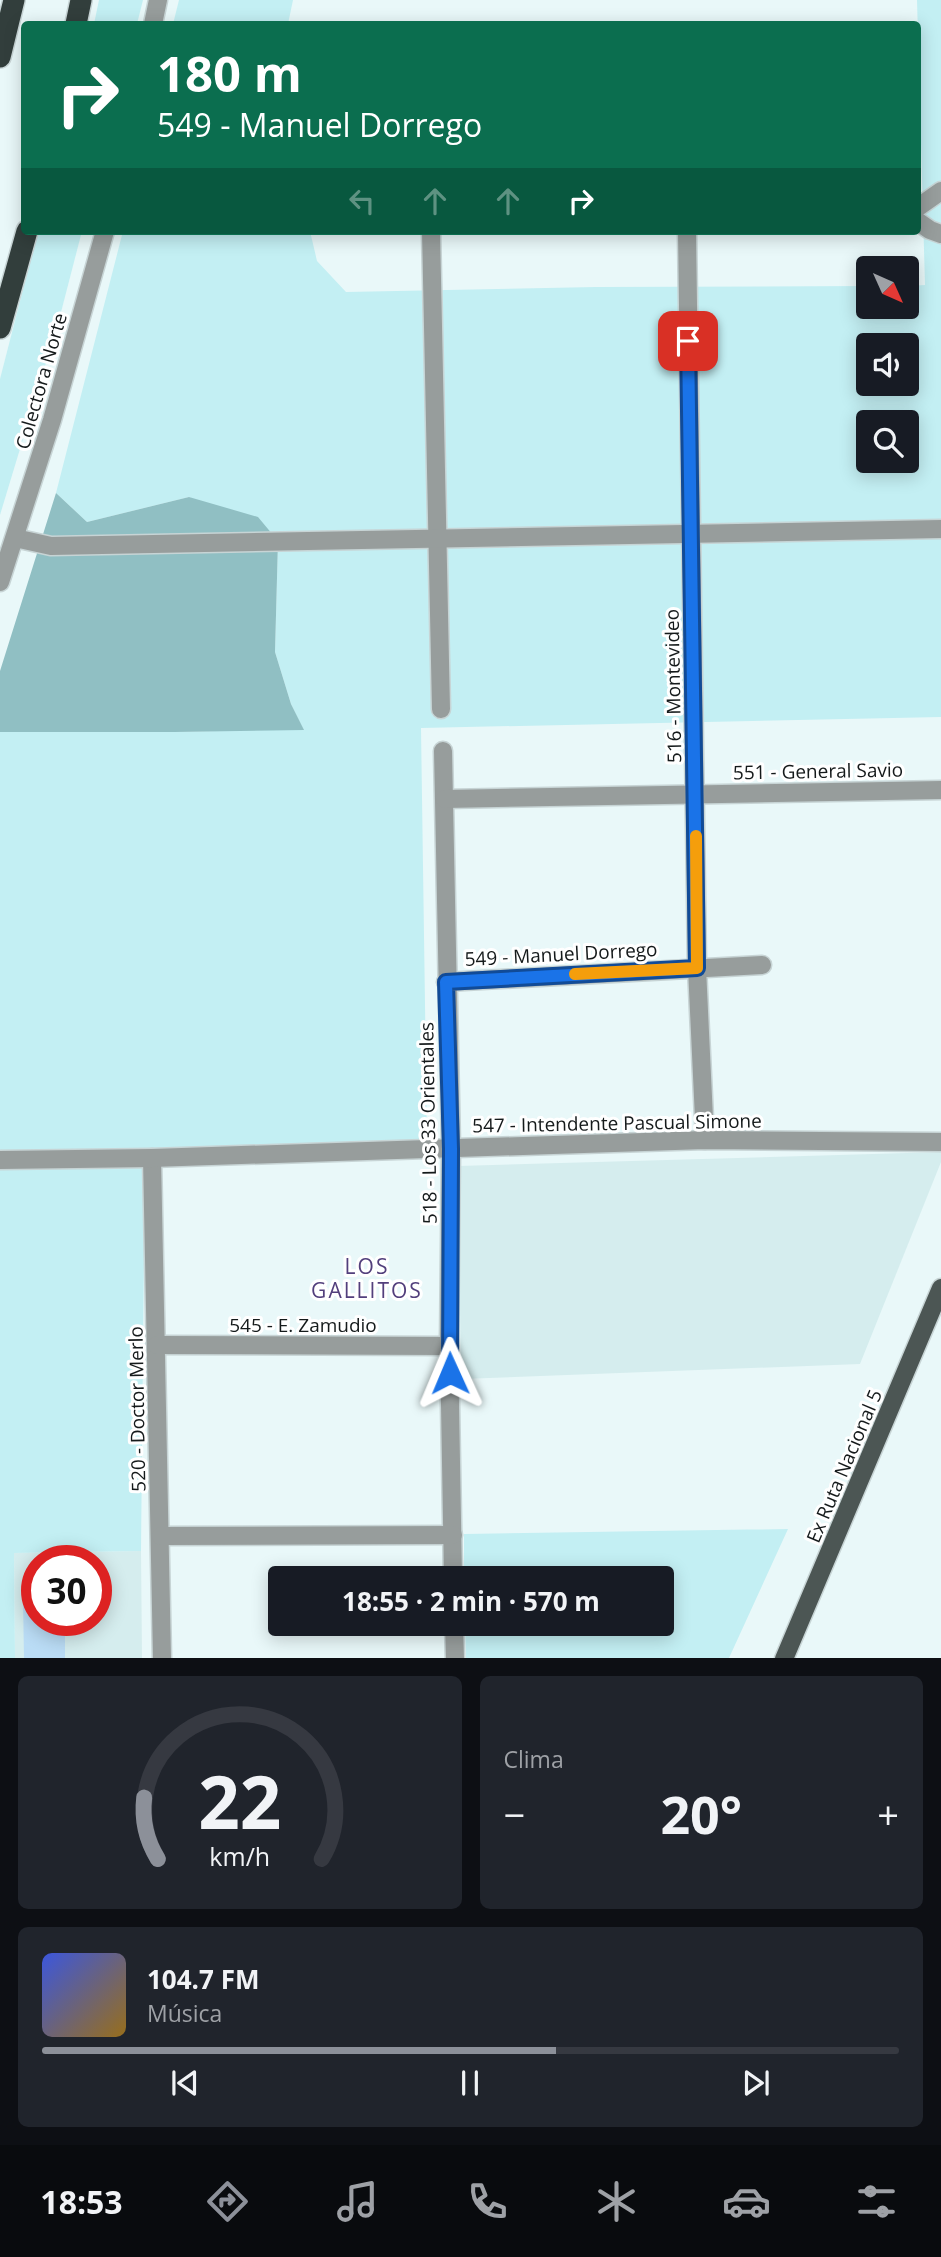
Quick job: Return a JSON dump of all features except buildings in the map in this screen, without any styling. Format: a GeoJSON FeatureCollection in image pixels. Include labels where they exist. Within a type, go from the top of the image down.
{"type":"FeatureCollection","features":[{"type":"Feature","properties":{"kind":"highway"},"geometry":{"type":"LineString","coordinates":[[0,57],[14,0]]}},
{"type":"Feature","properties":{"kind":"highway"},"geometry":{"type":"LineString","coordinates":[[77,21],[81,0]]}},
{"type":"Feature","properties":{"kind":"highway"},"geometry":{"type":"LineString","coordinates":[[0,328],[26,235]]}},
{"type":"Feature","properties":{"kind":"main road","name":"Ex Ruta Nacional 5"},"geometry":{"type":"LineString","coordinates":[[784,1658],[941,1288]]}},
{"type":"Feature","properties":{"kind":"street"},"geometry":{"type":"LineString","coordinates":[[154,21],[158,0]]}},
{"type":"Feature","properties":{"kind":"street"},"geometry":{"type":"LineString","coordinates":[[921,205],[941,191]]}},
{"type":"Feature","properties":{"kind":"street"},"geometry":{"type":"LineString","coordinates":[[921,224],[941,234]]}},
{"type":"Feature","properties":{"kind":"street","name":"Colectora Norte"},"geometry":{"type":"LineString","coordinates":[[0,582],[52,421],[104,235]]}},
{"type":"Feature","properties":{"kind":"street"},"geometry":{"type":"LineString","coordinates":[[431,235],[441,709]]}},
{"type":"Feature","properties":{"kind":"street","name":"516 - Montevideo"},"geometry":{"type":"LineString","coordinates":[[687,235],[697,968],[705,1140]]}},
{"type":"Feature","properties":{"kind":"street"},"geometry":{"type":"LineString","coordinates":[[15,538],[51,546],[941,529]]}},
{"type":"Feature","properties":{"kind":"street","name":"518 - Los 33 Orientales"},"geometry":{"type":"LineString","coordinates":[[443,751],[451,1149],[449,1346],[453,1566]]}},
{"type":"Feature","properties":{"kind":"street","name":"551 - General Savio"},"geometry":{"type":"LineString","coordinates":[[445,799],[941,790]]}},
{"type":"Feature","properties":{"kind":"street","name":"549 - Manuel Dorrego"},"geometry":{"type":"LineString","coordinates":[[446,982],[762,965]]}},
{"type":"Feature","properties":{"kind":"street","name":"547 - Intendente Pascual Simone"},"geometry":{"type":"LineString","coordinates":[[0,1160],[152,1158],[705,1140],[941,1142]]}},
{"type":"Feature","properties":{"kind":"street","name":"520 - Doctor Merlo"},"geometry":{"type":"LineString","coordinates":[[152,1158],[162,1658]]}},
{"type":"Feature","properties":{"kind":"street","name":"545 - E. Zamudio"},"geometry":{"type":"LineString","coordinates":[[157,1345],[449,1346]]}},
{"type":"Feature","properties":{"kind":"street"},"geometry":{"type":"LineString","coordinates":[[160,1536],[453,1535]]}},
{"type":"Feature","properties":{"kind":"street"},"geometry":{"type":"LineString","coordinates":[[454,1636],[455,1658]]}},
{"type":"Feature","properties":{"kind":"shaded area"},"geometry":{"type":"Polygon","coordinates":[[[99,0],[143,0],[138,21],[95,21],[99,0]]]}},
{"type":"Feature","properties":{"kind":"shaded area"},"geometry":{"type":"Polygon","coordinates":[[[179,0],[293,0],[289,21],[174,21],[179,0]]]}},
{"type":"Feature","properties":{"kind":"shaded area"},"geometry":{"type":"Polygon","coordinates":[[[917,0],[941,0],[941,717],[421,728],[427,1142],[145,1150],[141,1551],[112,1551],[112,1545],[21,1545],[21,1553],[14,1553],[15,1658],[0,1658],[0,732],[303,729],[291,704],[275,652],[278,541],[189,497],[87,522],[56,493],[122,235],[311,235],[317,261],[346,292],[856,286],[856,319],[919,319],[919,285],[925,285],[921,21],[918,21],[917,0]]]}},
{"type":"Feature","properties":{"kind":"shaded area"},"geometry":{"type":"Polygon","coordinates":[[[37,235],[81,235],[59,320],[0,515],[0,379],[37,235]]]}},
{"type":"Feature","properties":{"kind":"shaded area"},"geometry":{"type":"Polygon","coordinates":[[[56,493],[87,522],[189,497],[258,517],[278,541],[275,652],[291,704],[304,730],[0,732],[0,671],[56,493]]]}},
{"type":"Feature","properties":{"kind":"shaded area"},"geometry":{"type":"Polygon","coordinates":[[[941,1152],[941,1162],[860,1364],[461,1379],[458,1166],[941,1152]]]}},
{"type":"Feature","properties":{"kind":"shaded area"},"geometry":{"type":"Polygon","coordinates":[[[788,1529],[729,1658],[466,1658],[465,1636],[674,1636],[674,1566],[464,1566],[464,1534],[788,1529]]]}},
{"type":"Feature","properties":{"kind":"shaded area"},"geometry":{"type":"Polygon","coordinates":[[[112,1551],[141,1551],[142,1658],[15,1658],[14,1553],[21,1553],[21,1636],[112,1636],[112,1551]]]}},
{"type":"Feature","properties":{"kind":"shaded area"},"geometry":{"type":"Polygon","coordinates":[[[24,1636],[65,1636],[65,1658],[24,1658],[24,1636]]]}},
{"type":"Feature","properties":{"kind":"slow traffic"},"geometry":{"type":"LineString","coordinates":[[575,974],[697,968],[696,836]]}},
{"type":"Feature","properties":{"kind":"district","name":"LOS GALLITOS"},"geometry":{"type":"Point","coordinates":[367,1278]}},
{"type":"Feature","properties":{"kind":"route"},"geometry":{"type":"LineString","coordinates":[[450,1373],[451,1149],[446,982],[697,968],[688,341]]}}]}
